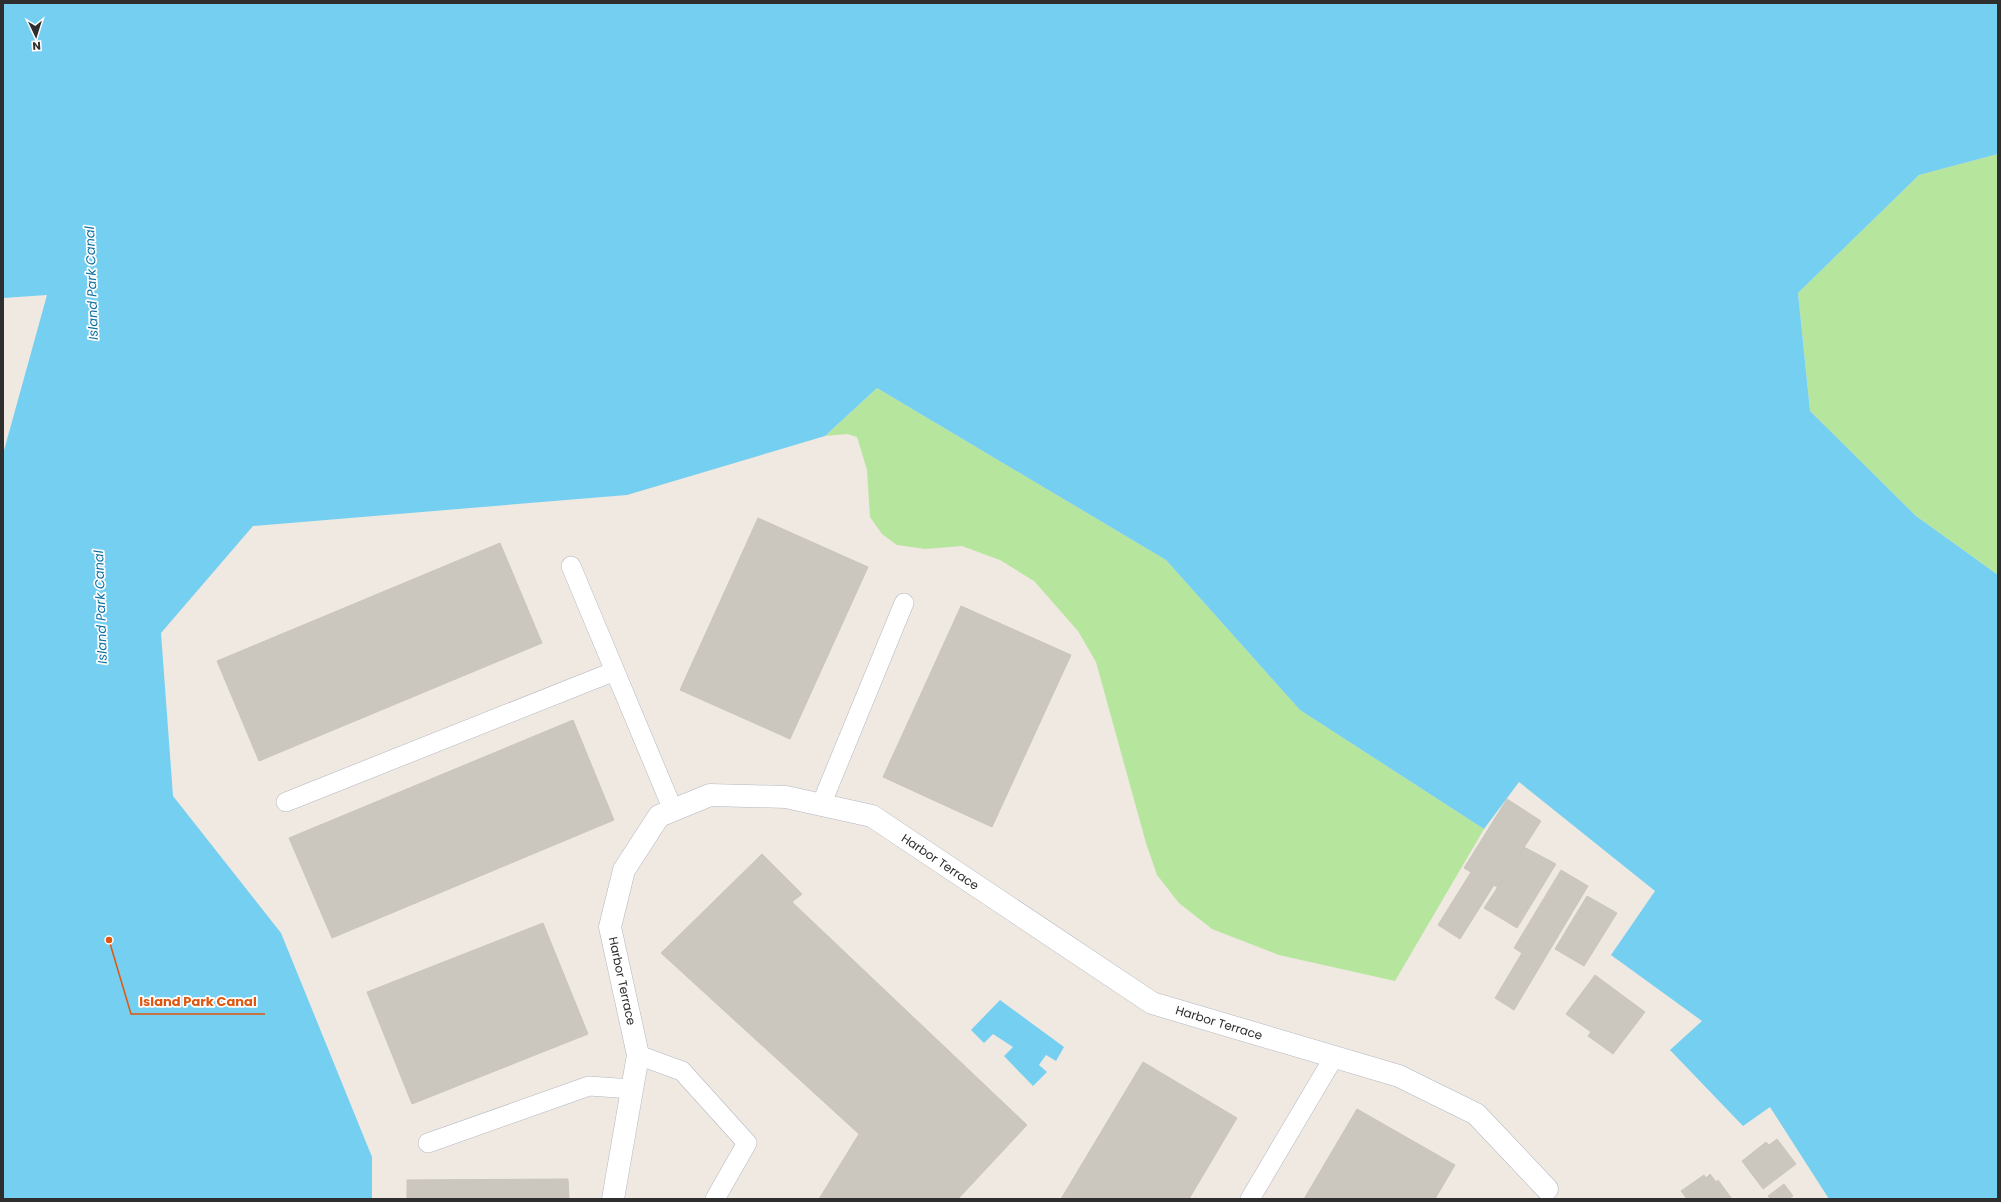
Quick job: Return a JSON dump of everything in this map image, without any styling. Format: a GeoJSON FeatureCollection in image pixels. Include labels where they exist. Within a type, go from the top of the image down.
{"type":"FeatureCollection","features":[{"type":"Feature","properties":{"kind":"street","name":"Harbor Terrace"},"geometry":{"type":"LineString","coordinates":[[613,1199],[638,1055],[610,927],[624,870],[659,816],[710,795],[786,797],[872,816],[1152,1003],[1399,1076],[1476,1114],[1547,1189]]}},
{"type":"Feature","properties":{"kind":"lane"},"geometry":{"type":"LineString","coordinates":[[572,566],[673,810]]}},
{"type":"Feature","properties":{"kind":"lane"},"geometry":{"type":"LineString","coordinates":[[821,805],[904,603]]}},
{"type":"Feature","properties":{"kind":"lane"},"geometry":{"type":"LineString","coordinates":[[286,802],[616,671]]}},
{"type":"Feature","properties":{"kind":"lane"},"geometry":{"type":"LineString","coordinates":[[638,1055],[682,1071],[747,1143],[715,1199]]}},
{"type":"Feature","properties":{"kind":"lane"},"geometry":{"type":"LineString","coordinates":[[1250,1199],[1334,1057]]}},
{"type":"Feature","properties":{"kind":"lane"},"geometry":{"type":"LineString","coordinates":[[428,1143],[589,1086],[632,1089]]}},
{"type":"Feature","properties":{"kind":"green space"},"geometry":{"type":"Polygon","coordinates":[[[1998,154],[1998,575],[1916,516],[1810,411],[1798,293],[1919,175],[1998,154]]]}},
{"type":"Feature","properties":{"kind":"green space"},"geometry":{"type":"Polygon","coordinates":[[[877,388],[1166,560],[1300,710],[1484,829],[1395,981],[1279,955],[1212,929],[1179,903],[1157,875],[1146,843],[1096,662],[1078,631],[1034,581],[1000,560],[962,546],[925,549],[897,545],[882,534],[870,517],[867,470],[857,437],[847,434],[825,436],[877,388]]]}},
{"type":"Feature","properties":{"kind":"water"},"geometry":{"type":"Polygon","coordinates":[[[3,3],[1998,3],[1998,154],[1919,175],[1798,293],[1810,411],[1916,516],[1998,575],[1998,1199],[1829,1199],[1770,1107],[1743,1126],[1670,1050],[1702,1021],[1611,955],[1655,891],[1519,782],[1484,829],[1300,710],[1166,560],[877,388],[825,436],[627,495],[253,526],[161,633],[173,796],[281,933],[372,1157],[372,1199],[3,1199],[3,454],[47,295],[3,298],[3,3]]]}},
{"type":"Feature","properties":{"kind":"water"},"geometry":{"type":"Polygon","coordinates":[[[1000,1000],[1064,1047],[1056,1061],[1046,1055],[1039,1065],[1047,1072],[1033,1086],[1004,1056],[1013,1047],[993,1034],[984,1043],[971,1030],[1000,1000]]]}},
{"type":"Feature","properties":{"kind":"building"},"geometry":{"type":"Polygon","coordinates":[[[758,518],[868,567],[790,739],[680,690],[758,518]]]}},
{"type":"Feature","properties":{"kind":"building"},"geometry":{"type":"Polygon","coordinates":[[[500,543],[542,643],[259,761],[217,661],[500,543]]]}},
{"type":"Feature","properties":{"kind":"building"},"geometry":{"type":"Polygon","coordinates":[[[961,606],[1071,655],[992,827],[883,777],[961,606]]]}},
{"type":"Feature","properties":{"kind":"building"},"geometry":{"type":"Polygon","coordinates":[[[573,720],[614,820],[332,938],[289,838],[573,720]]]}},
{"type":"Feature","properties":{"kind":"building"},"geometry":{"type":"Polygon","coordinates":[[[1507,799],[1541,821],[1498,888],[1494,885],[1460,939],[1438,925],[1471,872],[1464,868],[1507,799]]]}},
{"type":"Feature","properties":{"kind":"building"},"geometry":{"type":"Polygon","coordinates":[[[1524,847],[1556,864],[1517,928],[1484,908],[1524,847]]]}},
{"type":"Feature","properties":{"kind":"building"},"geometry":{"type":"Polygon","coordinates":[[[762,854],[802,894],[792,902],[1027,1125],[958,1199],[819,1199],[859,1134],[661,953],[762,854]]]}},
{"type":"Feature","properties":{"kind":"building"},"geometry":{"type":"Polygon","coordinates":[[[1561,870],[1588,886],[1514,1010],[1495,998],[1522,953],[1514,948],[1561,870]]]}},
{"type":"Feature","properties":{"kind":"building"},"geometry":{"type":"Polygon","coordinates":[[[1587,896],[1617,913],[1584,966],[1555,949],[1587,896]]]}},
{"type":"Feature","properties":{"kind":"building"},"geometry":{"type":"Polygon","coordinates":[[[543,923],[588,1034],[412,1104],[367,992],[543,923]]]}},
{"type":"Feature","properties":{"kind":"building"},"geometry":{"type":"Polygon","coordinates":[[[1595,975],[1645,1012],[1613,1054],[1588,1036],[1591,1032],[1566,1014],[1595,975]]]}},
{"type":"Feature","properties":{"kind":"building"},"geometry":{"type":"Polygon","coordinates":[[[1143,1062],[1237,1118],[1189,1199],[1061,1199],[1143,1062]]]}},
{"type":"Feature","properties":{"kind":"building"},"geometry":{"type":"Polygon","coordinates":[[[1357,1109],[1455,1165],[1435,1199],[1304,1199],[1357,1109]]]}},
{"type":"Feature","properties":{"kind":"building"},"geometry":{"type":"Polygon","coordinates":[[[1777,1139],[1796,1164],[1763,1189],[1742,1161],[1766,1142],[1769,1145],[1777,1139]]]}},
{"type":"Feature","properties":{"kind":"building"},"geometry":{"type":"Polygon","coordinates":[[[1710,1174],[1716,1182],[1718,1180],[1732,1199],[1687,1199],[1681,1191],[1704,1175],[1706,1178],[1710,1174]]]}},
{"type":"Feature","properties":{"kind":"building"},"geometry":{"type":"Polygon","coordinates":[[[568,1179],[569,1199],[407,1199],[407,1180],[568,1179]]]}},
{"type":"Feature","properties":{"kind":"building"},"geometry":{"type":"Polygon","coordinates":[[[1784,1184],[1793,1196],[1788,1199],[1771,1199],[1768,1196],[1784,1184]]]}},
{"type":"Feature","properties":{"kind":"place","name":"Island Park Canal"},"geometry":{"type":"Point","coordinates":[109,940]}}]}
